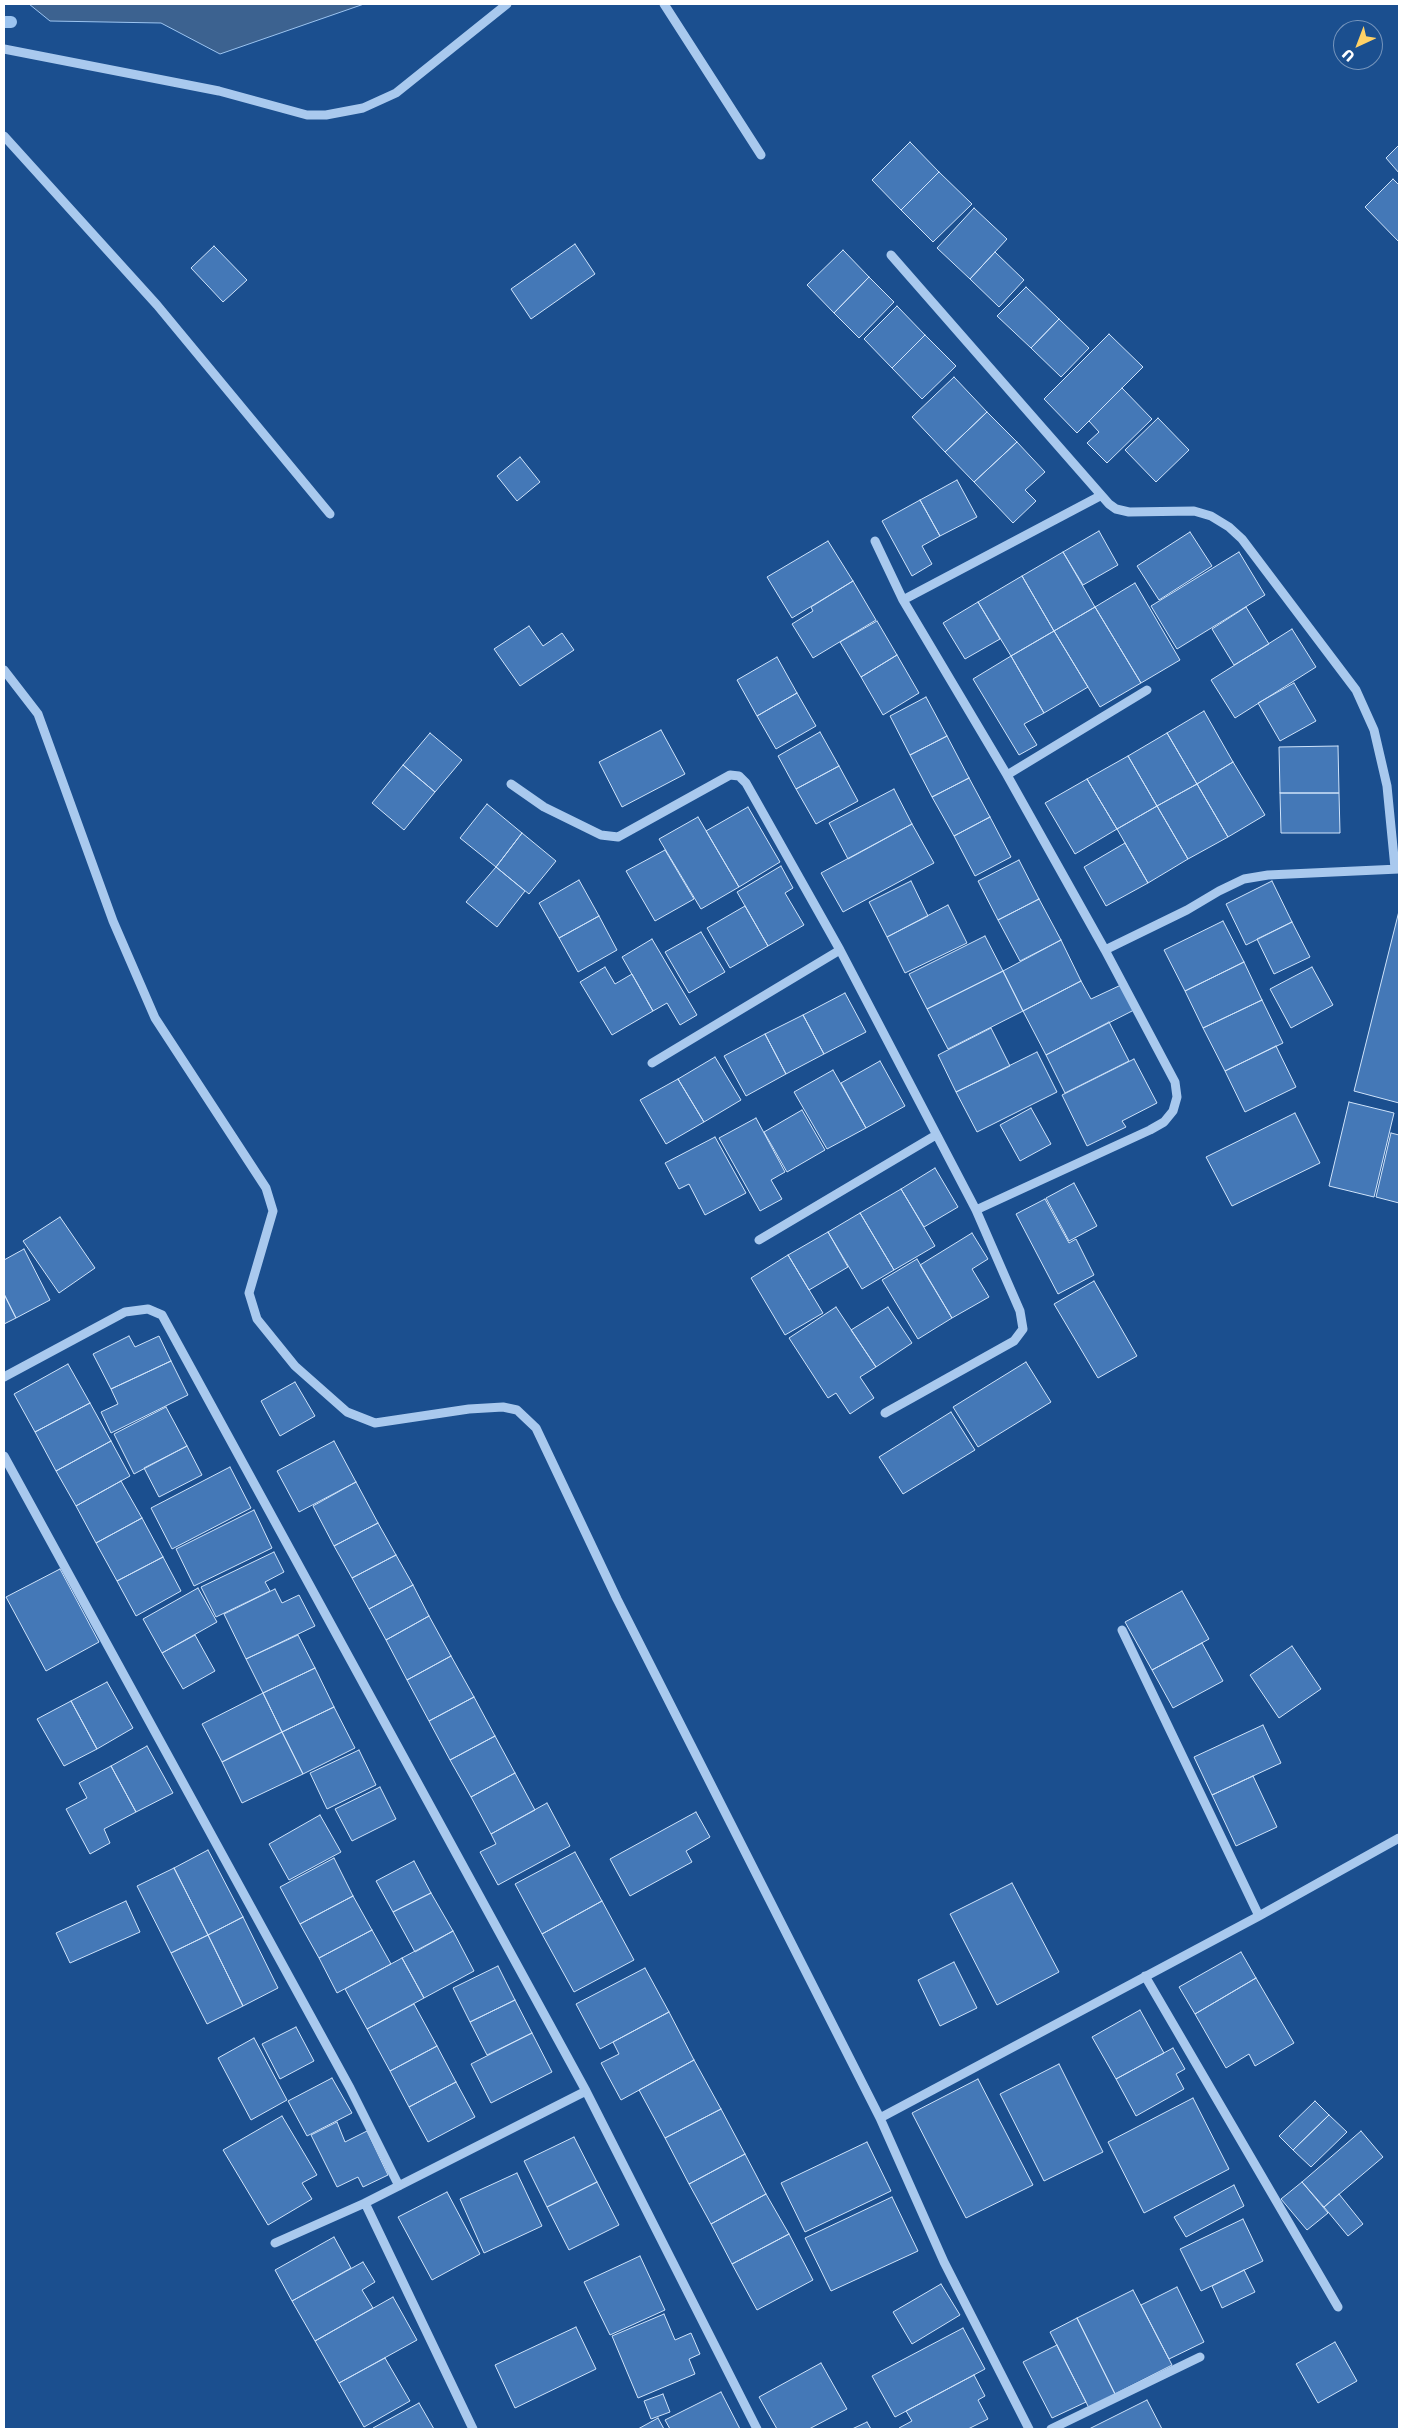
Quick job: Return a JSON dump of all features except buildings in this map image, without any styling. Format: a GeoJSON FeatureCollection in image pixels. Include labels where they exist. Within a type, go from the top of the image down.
{"type":"FeatureCollection","features":[{"type":"Feature","properties":{"kind":"street"},"geometry":{"type":"LineString","coordinates":[[4,49],[219,91],[307,115],[326,115],[364,108],[396,93],[507,4]]}},
{"type":"Feature","properties":{"kind":"street"},"geometry":{"type":"LineString","coordinates":[[664,4],[761,155]]}},
{"type":"Feature","properties":{"kind":"street"},"geometry":{"type":"LineString","coordinates":[[4,136],[157,305],[330,514]]}},
{"type":"Feature","properties":{"kind":"street"},"geometry":{"type":"LineString","coordinates":[[891,255],[1108,504],[1123,511],[1194,511],[1211,516],[1229,527],[1242,539],[1356,690],[1374,730],[1387,786],[1397,869],[1268,875],[1244,879],[1187,910],[1105,950]]}},
{"type":"Feature","properties":{"kind":"street"},"geometry":{"type":"LineString","coordinates":[[903,600],[1100,496]]}},
{"type":"Feature","properties":{"kind":"street"},"geometry":{"type":"LineString","coordinates":[[876,541],[903,600],[1007,775],[1105,950],[1175,1082],[1177,1097],[1173,1111],[1164,1122],[1139,1136],[976,1210]]}},
{"type":"Feature","properties":{"kind":"street"},"geometry":{"type":"LineString","coordinates":[[4,670],[38,714],[113,921],[155,1018],[266,1188],[273,1211],[250,1293],[257,1318],[295,1366],[347,1412],[375,1423],[469,1409],[503,1407],[517,1410],[536,1428],[617,1599],[880,2118],[944,2262],[1028,2429]]}},
{"type":"Feature","properties":{"kind":"street"},"geometry":{"type":"LineString","coordinates":[[1007,775],[1147,690]]}},
{"type":"Feature","properties":{"kind":"street"},"geometry":{"type":"LineString","coordinates":[[511,784],[544,807],[601,835],[618,837],[730,775],[739,776],[746,783],[840,950],[976,1210],[1013,1293],[1023,1329],[1014,1341],[1001,1350],[884,1413]]}},
{"type":"Feature","properties":{"kind":"street"},"geometry":{"type":"LineString","coordinates":[[652,1063],[840,950]]}},
{"type":"Feature","properties":{"kind":"street"},"geometry":{"type":"LineString","coordinates":[[759,1240],[936,1135]]}},
{"type":"Feature","properties":{"kind":"street"},"geometry":{"type":"LineString","coordinates":[[4,1377],[126,1312],[148,1309],[162,1315],[586,2091],[757,2429]]}},
{"type":"Feature","properties":{"kind":"street"},"geometry":{"type":"LineString","coordinates":[[4,1456],[350,2088],[399,2186]]}},
{"type":"Feature","properties":{"kind":"street"},"geometry":{"type":"LineString","coordinates":[[1122,1630],[1259,1916]]}},
{"type":"Feature","properties":{"kind":"street"},"geometry":{"type":"LineString","coordinates":[[880,2118],[1259,1916],[1399,1838]]}},
{"type":"Feature","properties":{"kind":"street"},"geometry":{"type":"LineString","coordinates":[[1145,1976],[1338,2308]]}},
{"type":"Feature","properties":{"kind":"street"},"geometry":{"type":"LineString","coordinates":[[275,2243],[365,2203],[586,2091]]}},
{"type":"Feature","properties":{"kind":"street"},"geometry":{"type":"LineString","coordinates":[[365,2203],[473,2429]]}},
{"type":"Feature","properties":{"kind":"street"},"geometry":{"type":"LineString","coordinates":[[1051,2429],[1200,2356]]}},
{"type":"Feature","properties":{"kind":"water"},"geometry":{"type":"Polygon","coordinates":[[[29,4],[364,4],[220,54],[161,23],[50,21],[29,4]]]}},
{"type":"Feature","properties":{"kind":"waterway"},"geometry":{"type":"LineString","coordinates":[[4,22],[11,22]]}}]}
